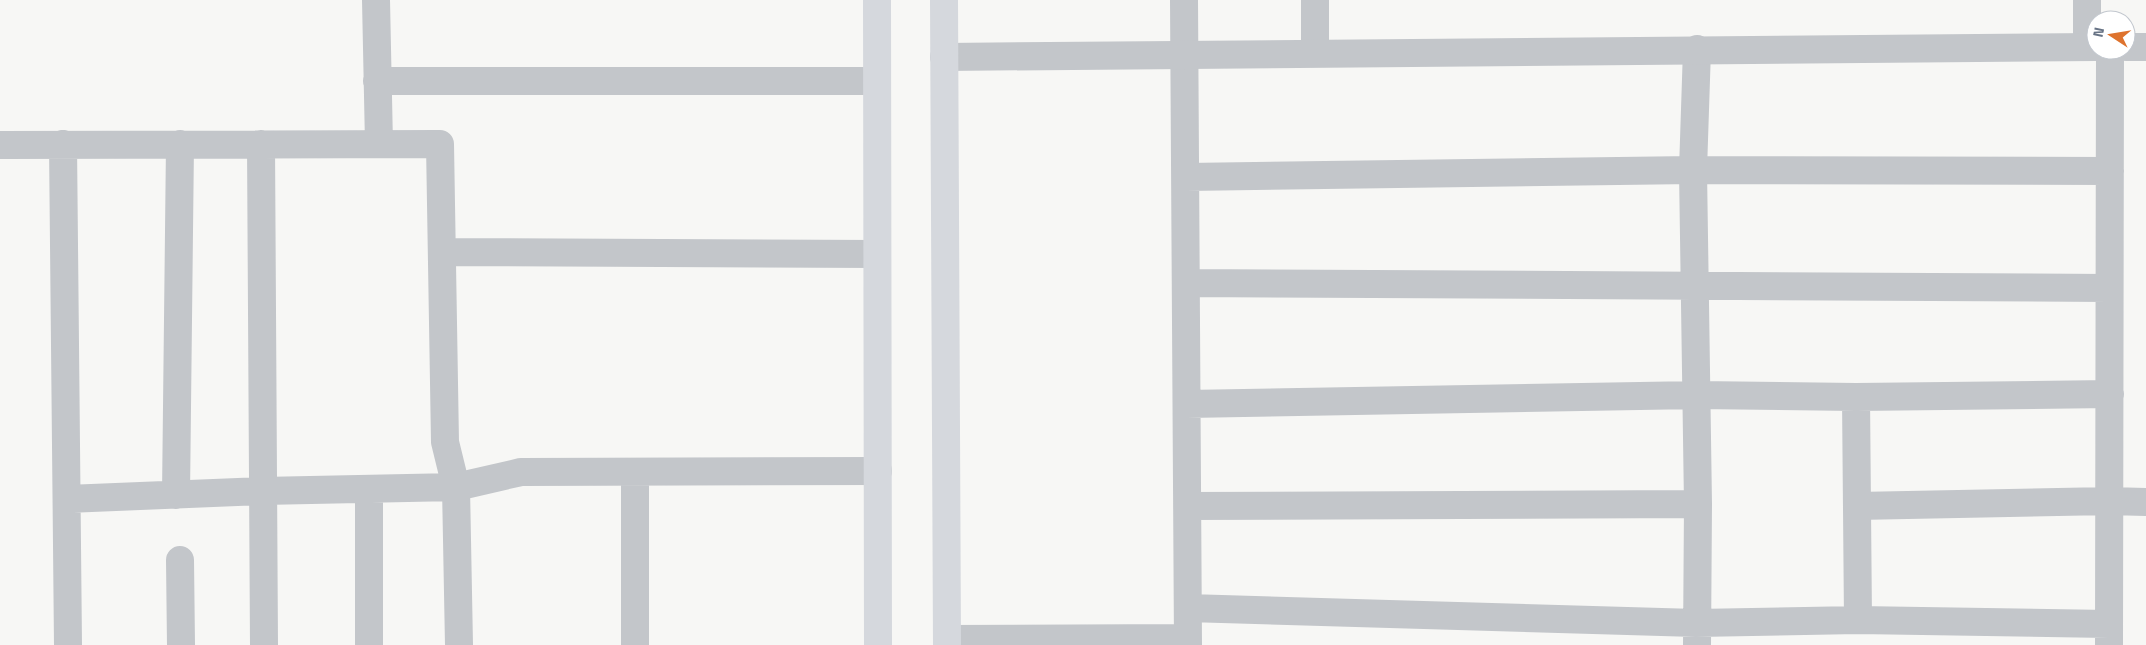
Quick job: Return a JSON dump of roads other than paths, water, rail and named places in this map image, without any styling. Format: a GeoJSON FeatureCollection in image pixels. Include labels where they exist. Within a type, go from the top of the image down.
{"type":"FeatureCollection","features":[{"type":"Feature","properties":{"kind":"main road"},"geometry":{"type":"LineString","coordinates":[[877,0],[878,645]]}},
{"type":"Feature","properties":{"kind":"main road"},"geometry":{"type":"LineString","coordinates":[[944,0],[947,642]]}},
{"type":"Feature","properties":{"kind":"street"},"geometry":{"type":"LineString","coordinates":[[376,0],[379,144]]}},
{"type":"Feature","properties":{"kind":"street"},"geometry":{"type":"LineString","coordinates":[[947,642],[1188,642],[1184,0]]}},
{"type":"Feature","properties":{"kind":"street"},"geometry":{"type":"LineString","coordinates":[[1315,0],[1315,53]]}},
{"type":"Feature","properties":{"kind":"street"},"geometry":{"type":"LineString","coordinates":[[944,57],[1697,49],[2086,48]]}},
{"type":"Feature","properties":{"kind":"street"},"geometry":{"type":"LineString","coordinates":[[1696,634],[1698,504],[1693,170],[1697,49]]}},
{"type":"Feature","properties":{"kind":"street"},"geometry":{"type":"LineString","coordinates":[[1188,608],[1696,634],[1858,620],[2109,635],[2110,171],[2099,60]]}},
{"type":"Feature","properties":{"kind":"street"},"geometry":{"type":"LineString","coordinates":[[378,81],[877,81]]}},
{"type":"Feature","properties":{"kind":"street"},"geometry":{"type":"LineString","coordinates":[[63,144],[68,645]]}},
{"type":"Feature","properties":{"kind":"street"},"geometry":{"type":"LineString","coordinates":[[176,495],[180,144]]}},
{"type":"Feature","properties":{"kind":"street"},"geometry":{"type":"LineString","coordinates":[[261,144],[264,645]]}},
{"type":"Feature","properties":{"kind":"street"},"geometry":{"type":"LineString","coordinates":[[0,145],[440,144],[445,442],[456,487],[459,645]]}},
{"type":"Feature","properties":{"kind":"street"},"geometry":{"type":"LineString","coordinates":[[1186,177],[1693,170],[2110,171]]}},
{"type":"Feature","properties":{"kind":"street"},"geometry":{"type":"LineString","coordinates":[[442,252],[877,254]]}},
{"type":"Feature","properties":{"kind":"street"},"geometry":{"type":"LineString","coordinates":[[1186,282],[2109,288]]}},
{"type":"Feature","properties":{"kind":"street"},"geometry":{"type":"LineString","coordinates":[[1187,404],[1697,395],[1856,397],[2110,394]]}},
{"type":"Feature","properties":{"kind":"street"},"geometry":{"type":"LineString","coordinates":[[1856,397],[1858,620]]}},
{"type":"Feature","properties":{"kind":"street"},"geometry":{"type":"LineString","coordinates":[[66,499],[262,491],[456,487],[521,472],[878,471]]}},
{"type":"Feature","properties":{"kind":"street"},"geometry":{"type":"LineString","coordinates":[[635,472],[635,645]]}},
{"type":"Feature","properties":{"kind":"street"},"geometry":{"type":"LineString","coordinates":[[368,489],[369,645]]}},
{"type":"Feature","properties":{"kind":"street"},"geometry":{"type":"LineString","coordinates":[[1857,506],[2109,501],[2146,502]]}},
{"type":"Feature","properties":{"kind":"street"},"geometry":{"type":"LineString","coordinates":[[1188,506],[1698,504]]}},
{"type":"Feature","properties":{"kind":"street"},"geometry":{"type":"LineString","coordinates":[[180,560],[181,645]]}}]}
